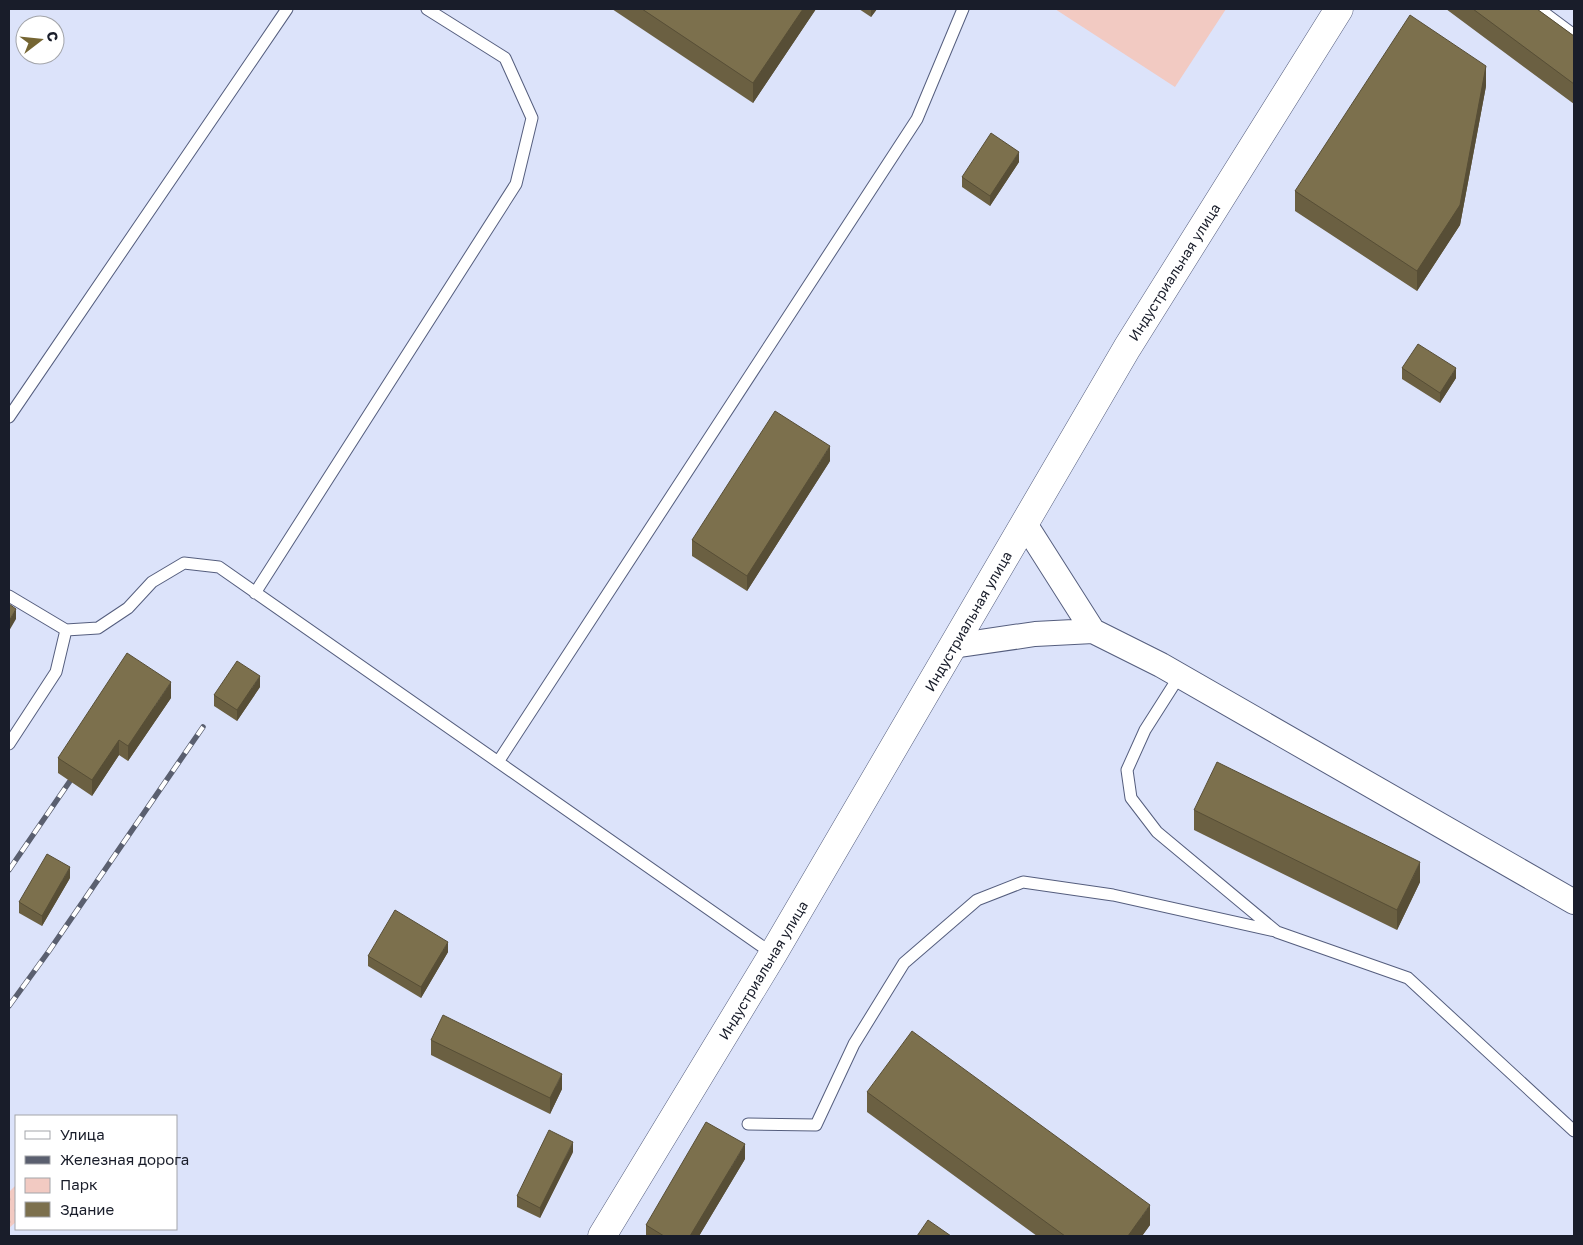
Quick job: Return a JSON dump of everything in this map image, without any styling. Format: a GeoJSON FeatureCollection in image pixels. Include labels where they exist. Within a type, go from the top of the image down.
{"type":"FeatureCollection","features":[{"type":"Feature","properties":{"kind":"street","name":"Индустриальная улица"},"geometry":{"type":"LineString","coordinates":[[602,1236],[773,954],[1126,348],[1339,9]]}},
{"type":"Feature","properties":{"kind":"street"},"geometry":{"type":"LineString","coordinates":[[1025,524],[1093,632]]}},
{"type":"Feature","properties":{"kind":"street"},"geometry":{"type":"LineString","coordinates":[[953,646],[1036,634],[1093,632],[1180,675],[1574,902]]}},
{"type":"Feature","properties":{"kind":"lane"},"geometry":{"type":"LineString","coordinates":[[9,417],[287,9]]}},
{"type":"Feature","properties":{"kind":"lane"},"geometry":{"type":"LineString","coordinates":[[255,593],[516,184],[532,118],[506,58],[426,9]]}},
{"type":"Feature","properties":{"kind":"lane"},"geometry":{"type":"LineString","coordinates":[[498,762],[917,119],[963,9]]}},
{"type":"Feature","properties":{"kind":"lane"},"geometry":{"type":"LineString","coordinates":[[1540,9],[1574,35]]}},
{"type":"Feature","properties":{"kind":"lane"},"geometry":{"type":"LineString","coordinates":[[9,596],[66,630],[98,628],[128,608],[152,582],[184,563],[219,567],[773,954]]}},
{"type":"Feature","properties":{"kind":"lane"},"geometry":{"type":"LineString","coordinates":[[9,744],[56,672],[66,630]]}},
{"type":"Feature","properties":{"kind":"lane"},"geometry":{"type":"LineString","coordinates":[[1180,675],[1145,730],[1127,770],[1131,798],[1157,832],[1277,932]]}},
{"type":"Feature","properties":{"kind":"lane"},"geometry":{"type":"LineString","coordinates":[[748,1124],[816,1126],[854,1044],[904,963],[977,900],[1023,882],[1113,895],[1277,932],[1408,978],[1574,1130]]}},
{"type":"Feature","properties":{"kind":"green space"},"geometry":{"type":"Polygon","coordinates":[[[1055,9],[1226,9],[1175,87],[1055,9]]]}},
{"type":"Feature","properties":{"kind":"green space"},"geometry":{"type":"Polygon","coordinates":[[[15,1186],[15,1223],[9,1228],[9,1192],[15,1186]]]}},
{"type":"Feature","properties":{"kind":"building"},"geometry":{"type":"Polygon","coordinates":[[[642,9],[803,9],[753,83],[642,9]]]}},
{"type":"Feature","properties":{"kind":"building"},"geometry":{"type":"Polygon","coordinates":[[[1473,9],[1537,9],[1574,36],[1574,84],[1473,9]]]}},
{"type":"Feature","properties":{"kind":"building"},"geometry":{"type":"Polygon","coordinates":[[[1410,15],[1486,66],[1460,205],[1417,271],[1295,191],[1410,15]]]}},
{"type":"Feature","properties":{"kind":"building"},"geometry":{"type":"Polygon","coordinates":[[[991,133],[1019,152],[990,196],[962,177],[991,133]]]}},
{"type":"Feature","properties":{"kind":"building"},"geometry":{"type":"Polygon","coordinates":[[[1418,344],[1456,368],[1440,393],[1402,368],[1418,344]]]}},
{"type":"Feature","properties":{"kind":"building"},"geometry":{"type":"Polygon","coordinates":[[[775,411],[830,446],[747,576],[692,540],[775,411]]]}},
{"type":"Feature","properties":{"kind":"building"},"geometry":{"type":"Polygon","coordinates":[[[9,604],[16,609],[9,621],[9,604]]]}},
{"type":"Feature","properties":{"kind":"building"},"geometry":{"type":"Polygon","coordinates":[[[127,653],[171,682],[128,746],[119,740],[92,780],[58,758],[127,653]]]}},
{"type":"Feature","properties":{"kind":"building"},"geometry":{"type":"Polygon","coordinates":[[[237,661],[260,676],[237,710],[214,695],[237,661]]]}},
{"type":"Feature","properties":{"kind":"building"},"geometry":{"type":"Polygon","coordinates":[[[1217,762],[1420,862],[1397,910],[1194,810],[1217,762]]]}},
{"type":"Feature","properties":{"kind":"building"},"geometry":{"type":"Polygon","coordinates":[[[47,854],[70,867],[42,916],[19,902],[47,854]]]}},
{"type":"Feature","properties":{"kind":"building"},"geometry":{"type":"Polygon","coordinates":[[[395,910],[448,942],[421,987],[368,956],[395,910]]]}},
{"type":"Feature","properties":{"kind":"building"},"geometry":{"type":"Polygon","coordinates":[[[443,1015],[562,1074],[550,1098],[431,1040],[443,1015]]]}},
{"type":"Feature","properties":{"kind":"building"},"geometry":{"type":"Polygon","coordinates":[[[912,1031],[1150,1205],[1128,1236],[1065,1236],[867,1092],[912,1031]]]}},
{"type":"Feature","properties":{"kind":"building"},"geometry":{"type":"Polygon","coordinates":[[[706,1122],[745,1144],[690,1236],[664,1236],[646,1225],[706,1122]]]}},
{"type":"Feature","properties":{"kind":"building"},"geometry":{"type":"Polygon","coordinates":[[[549,1130],[573,1142],[540,1208],[517,1196],[549,1130]]]}},
{"type":"Feature","properties":{"kind":"building"},"geometry":{"type":"Polygon","coordinates":[[[928,1220],[951,1236],[917,1236],[928,1220]]]}},
{"type":"Feature","properties":{"kind":"railway"},"geometry":{"type":"LineString","coordinates":[[9,1006],[203,727]]}},
{"type":"Feature","properties":{"kind":"railway"},"geometry":{"type":"LineString","coordinates":[[9,870],[70,781]]}}]}
